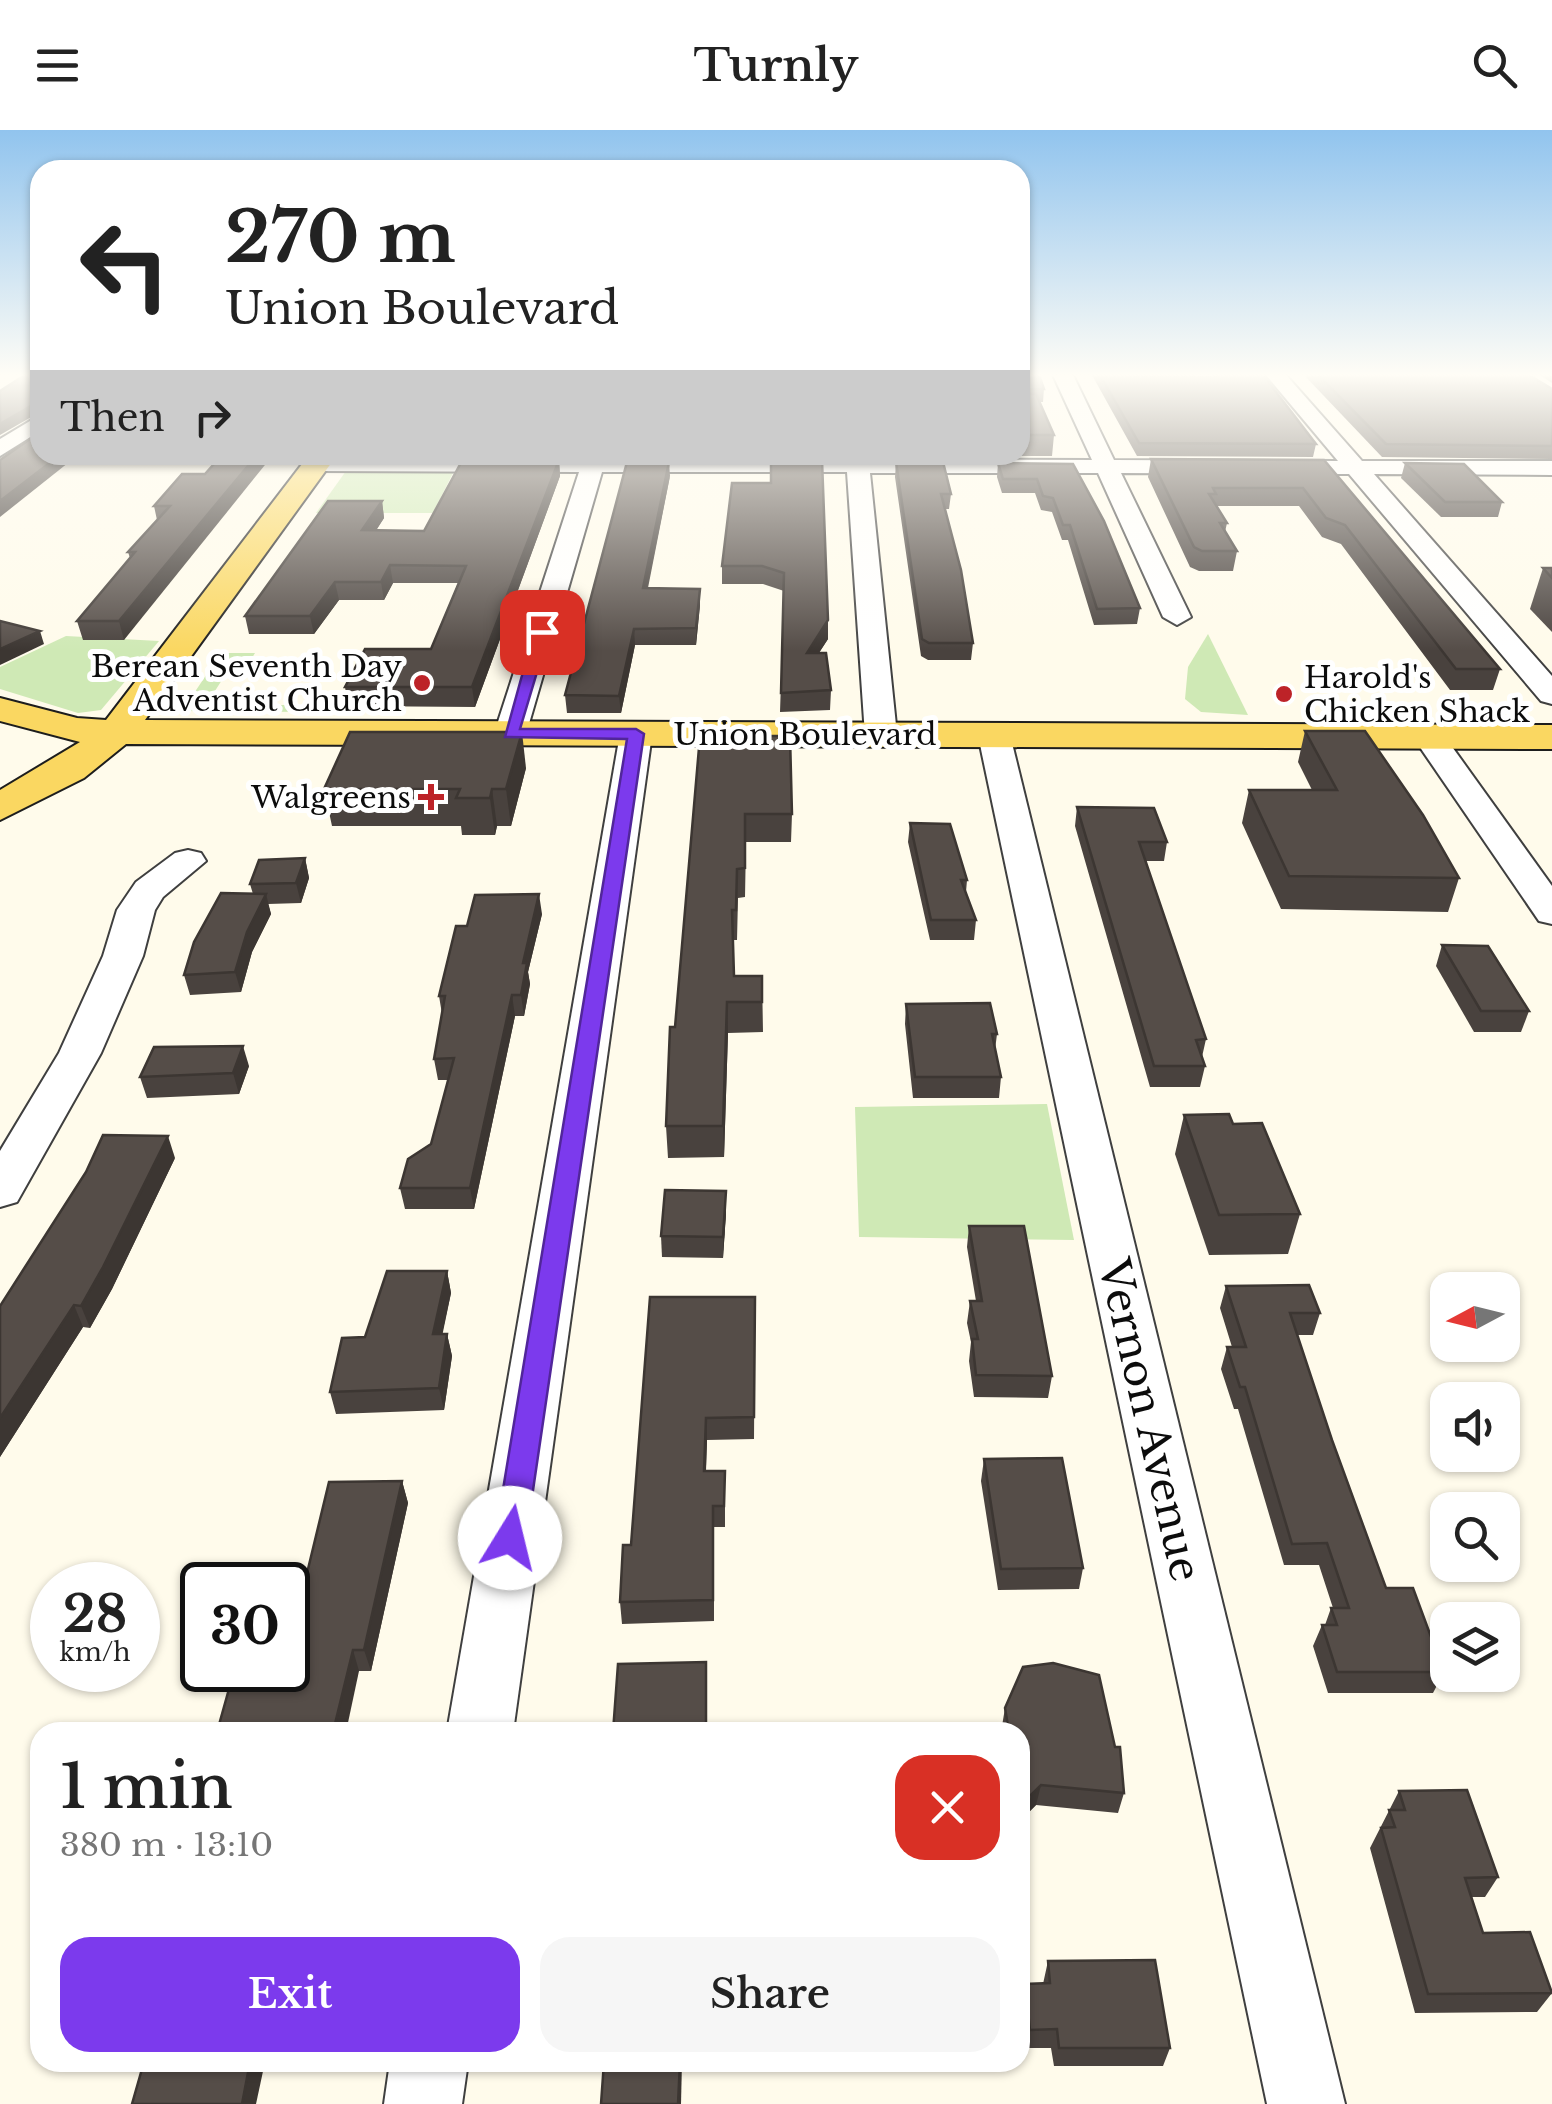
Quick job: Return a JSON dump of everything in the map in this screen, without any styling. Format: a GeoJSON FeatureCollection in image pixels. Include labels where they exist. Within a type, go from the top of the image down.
{"type":"FeatureCollection","features":[{"type":"Feature","properties":{"kind":"main road"},"geometry":{"type":"LineString","coordinates":[[0,807],[70,769],[117,732],[314,467]]}},
{"type":"Feature","properties":{"kind":"main road","name":"Union Boulevard"},"geometry":{"type":"LineString","coordinates":[[0,709],[61,727],[117,732],[1552,737]]}},
{"type":"Feature","properties":{"kind":"street"},"geometry":{"type":"LineString","coordinates":[[510,734],[593,467]]}},
{"type":"Feature","properties":{"kind":"street"},"geometry":{"type":"LineString","coordinates":[[859,467],[881,734]]}},
{"type":"Feature","properties":{"kind":"street"},"geometry":{"type":"LineString","coordinates":[[1106,467],[1177,617]]}},
{"type":"Feature","properties":{"kind":"street"},"geometry":{"type":"LineString","coordinates":[[1354,467],[1552,695]]}},
{"type":"Feature","properties":{"kind":"street"},"geometry":{"type":"LineString","coordinates":[[1464,467],[1552,468]]}},
{"type":"Feature","properties":{"kind":"street"},"geometry":{"type":"LineString","coordinates":[[482,1722],[636,734]]}},
{"type":"Feature","properties":{"kind":"street","name":"Vernon Avenue"},"geometry":{"type":"LineString","coordinates":[[994,735],[1306,2104]]}},
{"type":"Feature","properties":{"kind":"street"},"geometry":{"type":"LineString","coordinates":[[1430,737],[1552,913]]}},
{"type":"Feature","properties":{"kind":"street"},"geometry":{"type":"LineString","coordinates":[[0,1191],[80,1053],[123,956],[136,910],[150,890],[188,861]]}},
{"type":"Feature","properties":{"kind":"street"},"geometry":{"type":"LineString","coordinates":[[422,2104],[427,2072]]}},
{"type":"Feature","properties":{"kind":"green space"},"geometry":{"type":"Polygon","coordinates":[[[346,471],[454,471],[433,513],[316,513],[346,471]]]}},
{"type":"Feature","properties":{"kind":"green space"},"geometry":{"type":"Polygon","coordinates":[[[1208,634],[1248,715],[1201,712],[1185,699],[1188,667],[1208,634]]]}},
{"type":"Feature","properties":{"kind":"green space"},"geometry":{"type":"Polygon","coordinates":[[[66,636],[159,641],[101,710],[78,713],[0,689],[0,667],[66,636]]]}},
{"type":"Feature","properties":{"kind":"green space"},"geometry":{"type":"Polygon","coordinates":[[[221,653],[255,653],[252,658],[236,658],[206,705],[307,705],[304,712],[182,711],[221,653]]]}},
{"type":"Feature","properties":{"kind":"green space"},"geometry":{"type":"Polygon","coordinates":[[[1047,1104],[1074,1240],[859,1237],[855,1107],[1047,1104]]]}},
{"type":"Feature","properties":{"kind":"building"},"geometry":{"type":"Polygon","coordinates":[[[0,467],[44,467],[0,501],[0,467]]]}},
{"type":"Feature","properties":{"kind":"building"},"geometry":{"type":"Polygon","coordinates":[[[211,467],[247,467],[119,621],[77,621],[135,552],[128,552],[170,506],[154,506],[182,474],[205,474],[211,467]]]}},
{"type":"Feature","properties":{"kind":"building"},"geometry":{"type":"Polygon","coordinates":[[[459,467],[556,467],[472,687],[345,687],[365,649],[431,649],[466,566],[390,565],[381,582],[335,582],[310,616],[245,616],[328,501],[382,501],[362,530],[424,531],[459,467]]]}},
{"type":"Feature","properties":{"kind":"building"},"geometry":{"type":"Polygon","coordinates":[[[626,467],[668,467],[643,588],[700,589],[696,628],[634,629],[619,696],[565,695],[626,467]]]}},
{"type":"Feature","properties":{"kind":"building"},"geometry":{"type":"Polygon","coordinates":[[[771,467],[822,467],[828,620],[807,653],[826,653],[831,690],[781,693],[784,573],[762,566],[722,566],[732,483],[771,483],[771,467]]]}},
{"type":"Feature","properties":{"kind":"building"},"geometry":{"type":"Polygon","coordinates":[[[897,467],[944,467],[951,494],[941,494],[961,570],[973,643],[929,643],[922,639],[897,467]]]}},
{"type":"Feature","properties":{"kind":"building"},"geometry":{"type":"Polygon","coordinates":[[[999,467],[1075,467],[1104,521],[1140,608],[1097,609],[1070,525],[1063,525],[1053,498],[1043,496],[1037,479],[1003,479],[999,467]]]}},
{"type":"Feature","properties":{"kind":"building"},"geometry":{"type":"Polygon","coordinates":[[[1155,467],[1330,467],[1500,669],[1456,669],[1345,525],[1326,518],[1303,488],[1213,488],[1216,494],[1209,494],[1227,523],[1220,523],[1237,551],[1202,551],[1194,547],[1155,467]]]}},
{"type":"Feature","properties":{"kind":"building"},"geometry":{"type":"Polygon","coordinates":[[[1409,467],[1467,467],[1502,502],[1445,502],[1409,467]]]}},
{"type":"Feature","properties":{"kind":"building"},"geometry":{"type":"Polygon","coordinates":[[[0,621],[40,631],[0,649],[0,621]]]}},
{"type":"Feature","properties":{"kind":"building"},"geometry":{"type":"Polygon","coordinates":[[[1305,731],[1365,731],[1423,815],[1459,878],[1289,876],[1249,790],[1337,790],[1305,731]]]}},
{"type":"Feature","properties":{"kind":"building"},"geometry":{"type":"Polygon","coordinates":[[[350,732],[522,732],[506,789],[492,789],[490,798],[456,798],[460,789],[324,789],[350,732]]]}},
{"type":"Feature","properties":{"kind":"building"},"geometry":{"type":"Polygon","coordinates":[[[700,736],[790,736],[792,814],[745,814],[745,868],[737,869],[736,910],[732,910],[734,976],[762,976],[762,1002],[727,1002],[723,1126],[666,1126],[670,1027],[675,1027],[700,736]]]}},
{"type":"Feature","properties":{"kind":"building"},"geometry":{"type":"Polygon","coordinates":[[[1077,807],[1154,808],[1167,842],[1139,842],[1206,1039],[1196,1040],[1205,1066],[1154,1066],[1077,807]]]}},
{"type":"Feature","properties":{"kind":"building"},"geometry":{"type":"Polygon","coordinates":[[[910,823],[950,824],[967,880],[961,880],[976,920],[931,920],[910,823]]]}},
{"type":"Feature","properties":{"kind":"building"},"geometry":{"type":"Polygon","coordinates":[[[305,858],[296,883],[250,884],[259,860],[305,858]]]}},
{"type":"Feature","properties":{"kind":"building"},"geometry":{"type":"Polygon","coordinates":[[[221,893],[266,894],[247,932],[235,972],[184,975],[194,942],[221,893]]]}},
{"type":"Feature","properties":{"kind":"building"},"geometry":{"type":"Polygon","coordinates":[[[539,894],[523,963],[527,963],[521,995],[512,995],[470,1188],[400,1188],[408,1159],[431,1144],[454,1058],[434,1059],[445,996],[439,996],[456,926],[467,926],[475,895],[539,894]]]}},
{"type":"Feature","properties":{"kind":"building"},"geometry":{"type":"Polygon","coordinates":[[[1442,945],[1488,946],[1529,1011],[1481,1011],[1442,945]]]}},
{"type":"Feature","properties":{"kind":"building"},"geometry":{"type":"Polygon","coordinates":[[[990,1003],[1001,1077],[915,1077],[906,1004],[990,1003]]]}},
{"type":"Feature","properties":{"kind":"building"},"geometry":{"type":"Polygon","coordinates":[[[243,1046],[233,1073],[140,1077],[154,1047],[243,1046]]]}},
{"type":"Feature","properties":{"kind":"building"},"geometry":{"type":"Polygon","coordinates":[[[1229,1114],[1233,1124],[1262,1123],[1300,1214],[1219,1215],[1184,1115],[1229,1114]]]}},
{"type":"Feature","properties":{"kind":"building"},"geometry":{"type":"Polygon","coordinates":[[[103,1135],[168,1136],[81,1306],[74,1305],[0,1418],[0,1306],[86,1172],[103,1135]]]}},
{"type":"Feature","properties":{"kind":"building"},"geometry":{"type":"Polygon","coordinates":[[[665,1190],[726,1191],[723,1237],[661,1236],[665,1190]]]}},
{"type":"Feature","properties":{"kind":"building"},"geometry":{"type":"Polygon","coordinates":[[[969,1226],[1024,1226],[1052,1376],[976,1375],[972,1339],[978,1339],[970,1301],[982,1301],[969,1226]]]}},
{"type":"Feature","properties":{"kind":"building"},"geometry":{"type":"Polygon","coordinates":[[[387,1271],[447,1271],[433,1334],[447,1334],[439,1388],[330,1392],[342,1338],[365,1337],[387,1271]]]}},
{"type":"Feature","properties":{"kind":"building"},"geometry":{"type":"Polygon","coordinates":[[[1309,1285],[1320,1313],[1290,1313],[1386,1588],[1413,1588],[1430,1634],[1430,1672],[1337,1672],[1322,1625],[1337,1625],[1331,1608],[1349,1608],[1327,1543],[1292,1544],[1245,1387],[1240,1387],[1227,1347],[1246,1347],[1226,1286],[1309,1285]]]}},
{"type":"Feature","properties":{"kind":"building"},"geometry":{"type":"Polygon","coordinates":[[[650,1297],[755,1297],[754,1417],[706,1418],[704,1471],[725,1471],[724,1506],[713,1506],[713,1600],[620,1602],[623,1545],[631,1545],[650,1297]]]}},
{"type":"Feature","properties":{"kind":"building"},"geometry":{"type":"Polygon","coordinates":[[[1062,1458],[1083,1568],[1001,1569],[984,1459],[1062,1458]]]}},
{"type":"Feature","properties":{"kind":"building"},"geometry":{"type":"Polygon","coordinates":[[[402,1481],[364,1650],[353,1650],[335,1722],[220,1722],[228,1692],[310,1692],[310,1562],[329,1482],[402,1481]]]}},
{"type":"Feature","properties":{"kind":"building"},"geometry":{"type":"Polygon","coordinates":[[[706,1662],[706,1722],[614,1722],[618,1664],[706,1662]]]}},
{"type":"Feature","properties":{"kind":"building"},"geometry":{"type":"Polygon","coordinates":[[[1053,1663],[1099,1675],[1115,1747],[1120,1747],[1124,1793],[1041,1785],[1030,1795],[1030,1722],[1007,1722],[1005,1708],[1023,1667],[1053,1663]]]}},
{"type":"Feature","properties":{"kind":"building"},"geometry":{"type":"Polygon","coordinates":[[[1467,1790],[1498,1877],[1465,1878],[1483,1933],[1530,1932],[1552,1993],[1428,1994],[1381,1828],[1395,1827],[1389,1810],[1405,1810],[1399,1791],[1467,1790]]]}},
{"type":"Feature","properties":{"kind":"building"},"geometry":{"type":"Polygon","coordinates":[[[1155,1960],[1170,2048],[1059,2048],[1057,2029],[1030,2030],[1030,1984],[1050,1983],[1048,1961],[1155,1960]]]}},
{"type":"Feature","properties":{"kind":"building"},"geometry":{"type":"Polygon","coordinates":[[[141,2072],[248,2072],[242,2104],[132,2104],[141,2072]]]}},
{"type":"Feature","properties":{"kind":"building"},"geometry":{"type":"Polygon","coordinates":[[[603,2072],[680,2072],[678,2104],[601,2104],[603,2072]]]}},
{"type":"Feature","properties":{"kind":"place","name":"Berean Seventh Day Adventist Church"},"geometry":{"type":"Point","coordinates":[422,683]}},
{"type":"Feature","properties":{"kind":"place","name":"Harold's Chicken Shack"},"geometry":{"type":"Point","coordinates":[1284,694]}},
{"type":"Feature","properties":{"kind":"place","name":"Walgreens"},"geometry":{"type":"Point","coordinates":[431,797]}},
{"type":"Feature","properties":{"kind":"route"},"geometry":{"type":"LineString","coordinates":[[510,1538],[636,734],[510,734],[542,632]]}}]}
